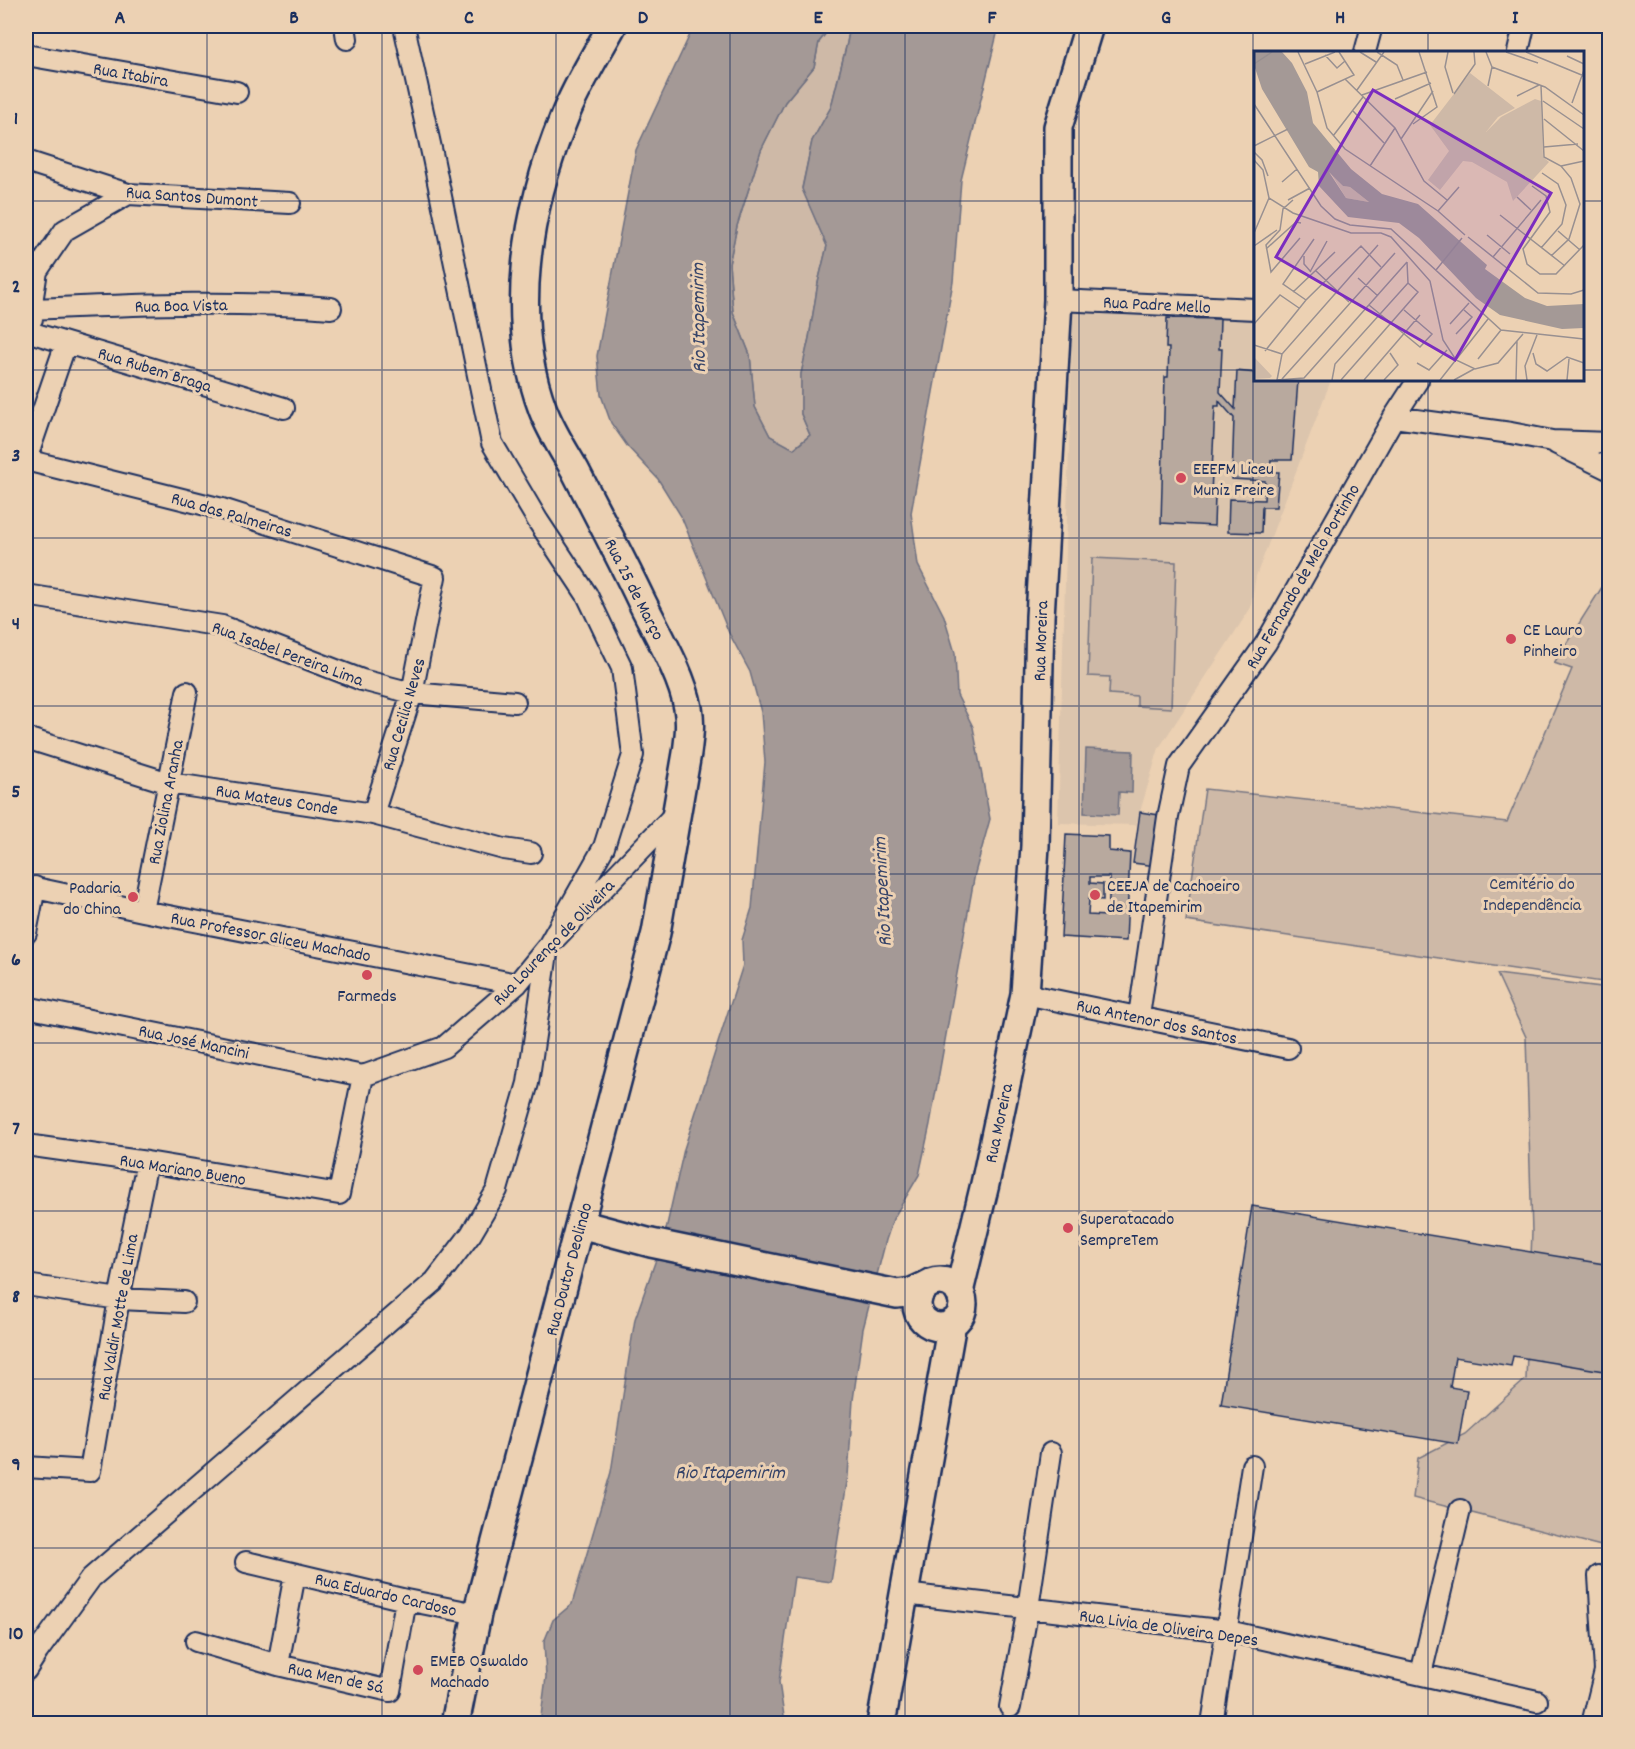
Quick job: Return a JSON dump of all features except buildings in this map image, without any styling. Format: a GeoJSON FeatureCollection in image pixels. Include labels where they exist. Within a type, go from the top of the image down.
{"type":"FeatureCollection","features":[{"type":"Feature","properties":{"kind":"street"},"geometry":{"type":"LineString","coordinates":[[26,1670],[32,1650],[91,1578],[435,1281],[471,1234],[497,1190],[528,1083],[548,946],[604,847],[633,755],[622,668],[587,595],[538,521],[492,443],[404,26]]}},
{"type":"Feature","properties":{"kind":"street","name":"Rua 25 de Março"},"geometry":{"type":"LineString","coordinates":[[612,26],[564,116],[545,171],[533,216],[526,270],[524,321],[532,376],[544,412],[628,572],[676,670],[688,706],[690,728],[676,813]]}},
{"type":"Feature","properties":{"kind":"street","name":"Rua Moreira"},"geometry":{"type":"LineString","coordinates":[[925,1300],[968,1254],[1025,994],[1035,846],[1040,617],[1058,300],[1058,127],[1089,26]]}},
{"type":"Feature","properties":{"kind":"street"},"geometry":{"type":"LineString","coordinates":[[1365,51],[1372,26]]}},
{"type":"Feature","properties":{"kind":"street"},"geometry":{"type":"LineString","coordinates":[[1518,51],[1524,26]]}},
{"type":"Feature","properties":{"kind":"street","name":"Rua Itabira"},"geometry":{"type":"LineString","coordinates":[[26,55],[237,92]]}},
{"type":"Feature","properties":{"kind":"street","name":"Rua Santos Dumont"},"geometry":{"type":"LineString","coordinates":[[26,161],[128,194],[290,203]]}},
{"type":"Feature","properties":{"kind":"street"},"geometry":{"type":"LineString","coordinates":[[30,333],[37,271],[65,230],[128,194]]}},
{"type":"Feature","properties":{"kind":"street","name":"Rua Padre Mello"},"geometry":{"type":"LineString","coordinates":[[1058,300],[1254,309]]}},
{"type":"Feature","properties":{"kind":"street","name":"Rua Boa Vista"},"geometry":{"type":"LineString","coordinates":[[31,309],[156,304],[284,304],[331,308]]}},
{"type":"Feature","properties":{"kind":"street","name":"Rua Rubem Braga"},"geometry":{"type":"LineString","coordinates":[[30,333],[284,408]]}},
{"type":"Feature","properties":{"kind":"street"},"geometry":{"type":"LineString","coordinates":[[26,460],[66,343]]}},
{"type":"Feature","properties":{"kind":"street","name":"Rua Fernando de Melo Portinho"},"geometry":{"type":"LineString","coordinates":[[1139,1016],[1168,817],[1179,766],[1266,643],[1394,417],[1417,381]]}},
{"type":"Feature","properties":{"kind":"street"},"geometry":{"type":"LineString","coordinates":[[1394,417],[1552,441],[1610,442]]}},
{"type":"Feature","properties":{"kind":"street"},"geometry":{"type":"LineString","coordinates":[[1552,441],[1610,470]]}},
{"type":"Feature","properties":{"kind":"street","name":"Rua das Palmeiras"},"geometry":{"type":"LineString","coordinates":[[26,460],[222,508],[435,577]]}},
{"type":"Feature","properties":{"kind":"street","name":"Rua Cecilia Neves"},"geometry":{"type":"LineString","coordinates":[[373,814],[412,693],[435,577]]}},
{"type":"Feature","properties":{"kind":"street","name":"Rua Isabel Pereira Lima"},"geometry":{"type":"LineString","coordinates":[[26,595],[222,626],[362,680],[412,693],[515,702]]}},
{"type":"Feature","properties":{"kind":"street","name":"Rua Ziolina Aranha"},"geometry":{"type":"LineString","coordinates":[[143,911],[187,692]]}},
{"type":"Feature","properties":{"kind":"street","name":"Rua Mateus Conde"},"geometry":{"type":"LineString","coordinates":[[26,738],[169,783],[373,814],[504,849],[531,853]]}},
{"type":"Feature","properties":{"kind":"street","name":"Rua Lourenço de Oliveira"},"geometry":{"type":"LineString","coordinates":[[363,1076],[444,1047],[517,984],[548,946],[676,813]]}},
{"type":"Feature","properties":{"kind":"street","name":"Rua Doutor Deolindo"},"geometry":{"type":"LineString","coordinates":[[455,1724],[477,1614],[656,933],[676,813]]}},
{"type":"Feature","properties":{"kind":"street"},"geometry":{"type":"LineString","coordinates":[[26,933],[30,886]]}},
{"type":"Feature","properties":{"kind":"street","name":"Rua Professor Gliceu Machado"},"geometry":{"type":"LineString","coordinates":[[30,886],[143,911],[517,984]]}},
{"type":"Feature","properties":{"kind":"street","name":"Rua Antenor dos Santos"},"geometry":{"type":"LineString","coordinates":[[1025,994],[1288,1048]]}},
{"type":"Feature","properties":{"kind":"street","name":"Rua José Mancini"},"geometry":{"type":"LineString","coordinates":[[26,1006],[363,1076]]}},
{"type":"Feature","properties":{"kind":"street","name":"Rua Mariano Bueno"},"geometry":{"type":"LineString","coordinates":[[26,1145],[147,1162],[339,1194],[363,1076]]}},
{"type":"Feature","properties":{"kind":"street","name":"Rua Valdir Motte de Lima"},"geometry":{"type":"LineString","coordinates":[[26,1467],[90,1471],[119,1299],[147,1162]]}},
{"type":"Feature","properties":{"kind":"street"},"geometry":{"type":"LineString","coordinates":[[580,1224],[651,1243],[925,1300],[943,1369],[881,1724]]}},
{"type":"Feature","properties":{"kind":"street"},"geometry":{"type":"LineString","coordinates":[[26,1285],[119,1299],[184,1302]]}},
{"type":"Feature","properties":{"kind":"street"},"geometry":{"type":"LineString","coordinates":[[1010,1707],[1028,1608],[1051,1453]]}},
{"type":"Feature","properties":{"kind":"street"},"geometry":{"type":"LineString","coordinates":[[1212,1724],[1252,1466]]}},
{"type":"Feature","properties":{"kind":"street"},"geometry":{"type":"LineString","coordinates":[[1421,1674],[1460,1510]]}},
{"type":"Feature","properties":{"kind":"street","name":"Rua Eduardo Cardoso"},"geometry":{"type":"LineString","coordinates":[[246,1562],[406,1600],[477,1614]]}},
{"type":"Feature","properties":{"kind":"street","name":"Rua Eduardo Cardoso"},"geometry":{"type":"LineString","coordinates":[[278,1665],[296,1574]]}},
{"type":"Feature","properties":{"kind":"street"},"geometry":{"type":"LineString","coordinates":[[1592,1724],[1605,1671],[1599,1576]]}},
{"type":"Feature","properties":{"kind":"street","name":"Rua Livia de Oliveira Depes"},"geometry":{"type":"LineString","coordinates":[[904,1594],[1228,1631],[1537,1701]]}},
{"type":"Feature","properties":{"kind":"street","name":"Rua Men de Sá"},"geometry":{"type":"LineString","coordinates":[[196,1641],[278,1665],[390,1691],[406,1600]]}},
{"type":"Feature","properties":{"kind":"shaded area","name":"EEEFM Liceu Muniz Freire"},"geometry":{"type":"Polygon","coordinates":[[[1073,309],[1225,316],[1254,320],[1254,381],[1331,381],[1256,576],[1250,609],[1159,748],[1136,825],[1058,823],[1073,309]]]}},
{"type":"Feature","properties":{"kind":"green space"},"geometry":{"type":"Polygon","coordinates":[[[842,26],[849,31],[847,43],[831,107],[812,141],[802,188],[827,246],[801,374],[801,414],[810,435],[793,449],[770,436],[755,407],[750,355],[733,312],[729,264],[737,226],[761,150],[785,102],[814,67],[819,42],[829,29],[842,26]]]}},
{"type":"Feature","properties":{"kind":"green space"},"geometry":{"type":"Polygon","coordinates":[[[1092,558],[1176,562],[1171,708],[1137,706],[1137,696],[1109,694],[1110,677],[1088,676],[1092,558]]]}},
{"type":"Feature","properties":{"kind":"green space","name":"Cemitério do Independência"},"geometry":{"type":"Polygon","coordinates":[[[1609,576],[1609,983],[1186,921],[1205,789],[1507,822],[1572,669],[1554,663],[1609,576]]]}},
{"type":"Feature","properties":{"kind":"green space"},"geometry":{"type":"Polygon","coordinates":[[[1497,974],[1609,988],[1609,1548],[1413,1498],[1418,1458],[1465,1434],[1526,1379],[1532,1232],[1526,1037],[1497,974]]]}},
{"type":"Feature","properties":{"kind":"water","name":"Rio Itapemirim"},"geometry":{"type":"Polygon","coordinates":[[[694,26],[842,26],[829,29],[819,42],[814,67],[785,102],[761,150],[737,226],[729,264],[733,312],[750,355],[755,407],[770,436],[794,449],[810,435],[801,414],[801,374],[827,246],[802,189],[812,141],[831,107],[849,32],[845,26],[999,26],[961,180],[953,282],[911,513],[918,565],[944,616],[955,653],[957,695],[973,727],[990,819],[975,873],[919,1175],[893,1219],[863,1329],[853,1400],[848,1476],[831,1582],[794,1577],[779,1682],[785,1723],[540,1724],[546,1677],[544,1642],[553,1620],[572,1604],[611,1472],[635,1319],[665,1234],[684,1149],[743,965],[742,940],[752,908],[765,762],[761,712],[750,672],[729,633],[681,516],[658,479],[628,447],[611,423],[601,395],[597,356],[636,150],[694,26]]]}},
{"type":"Feature","properties":{"kind":"water"},"geometry":{"type":"Polygon","coordinates":[[[1086,749],[1133,751],[1132,793],[1119,792],[1118,815],[1084,813],[1086,749]]]}},
{"type":"Feature","properties":{"kind":"place","name":"EEEFM Liceu Muniz Freire"},"geometry":{"type":"Point","coordinates":[1181,478]}},
{"type":"Feature","properties":{"kind":"place","name":"CE Lauro Pinheiro"},"geometry":{"type":"Point","coordinates":[1511,639]}},
{"type":"Feature","properties":{"kind":"place","name":"CEEJA de Cachoeiro de Itapemirim"},"geometry":{"type":"Point","coordinates":[1095,895]}},
{"type":"Feature","properties":{"kind":"place","name":"Padaria do China"},"geometry":{"type":"Point","coordinates":[133,897]}},
{"type":"Feature","properties":{"kind":"place","name":"Farmeds"},"geometry":{"type":"Point","coordinates":[367,975]}},
{"type":"Feature","properties":{"kind":"place","name":"Superatacado SempreTem"},"geometry":{"type":"Point","coordinates":[1068,1228]}},
{"type":"Feature","properties":{"kind":"place","name":"EMEB Oswaldo Machado"},"geometry":{"type":"Point","coordinates":[418,1670]}}]}
